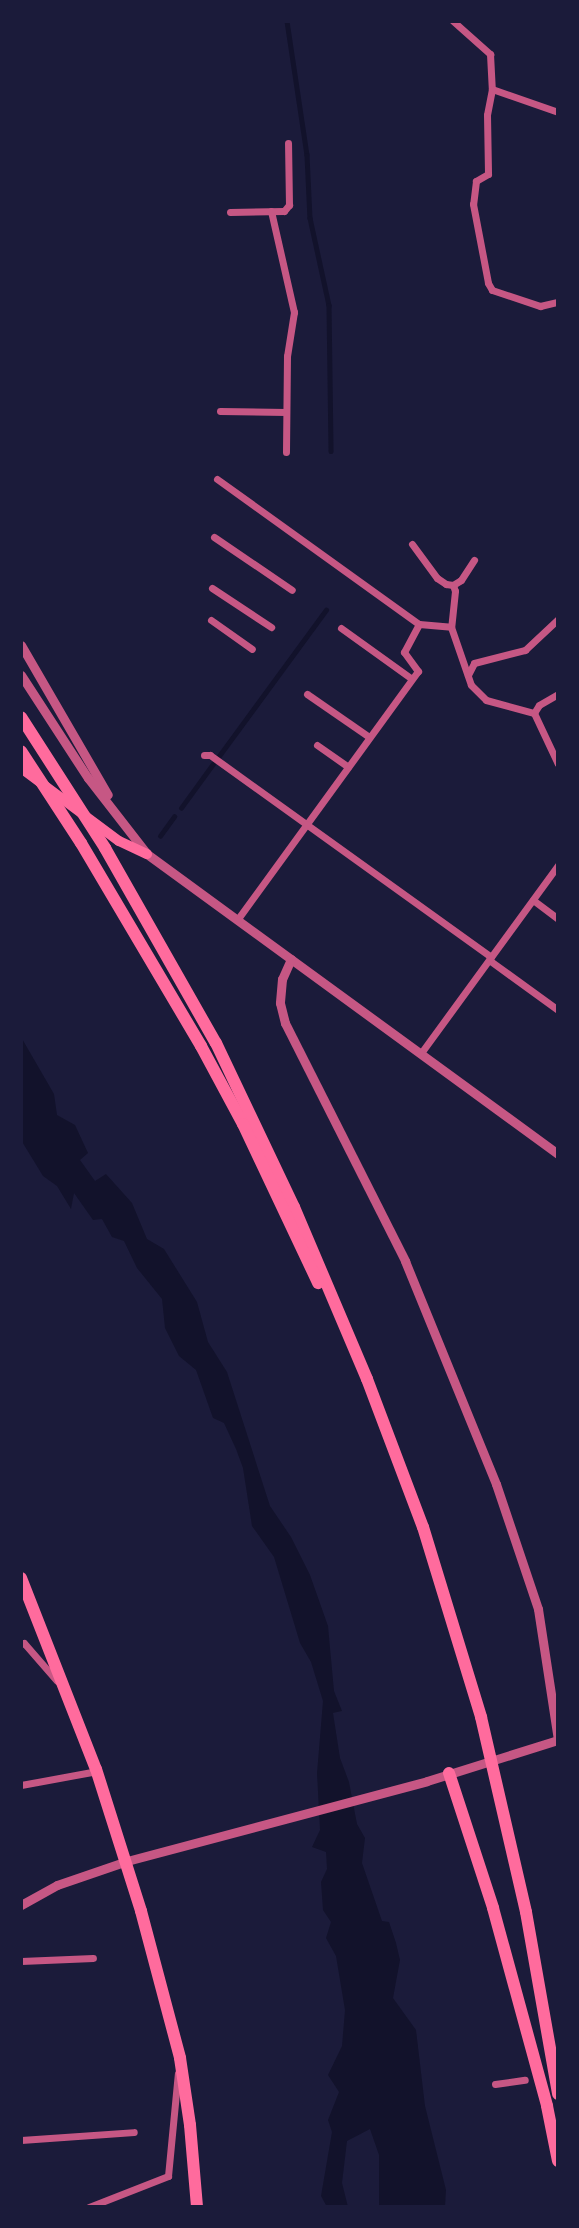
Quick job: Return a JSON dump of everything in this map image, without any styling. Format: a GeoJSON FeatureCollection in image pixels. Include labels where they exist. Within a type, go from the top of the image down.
{"type":"FeatureCollection","features":[{"type":"Feature","properties":{"kind":"highway"},"geometry":{"type":"LineString","coordinates":[[21,717],[105,848],[216,1043],[336,1303],[397,1459],[444,1591],[481,1717],[526,1912],[558,2094]]}},
{"type":"Feature","properties":{"kind":"highway"},"geometry":{"type":"LineString","coordinates":[[21,751],[145,953],[243,1124],[341,1331],[397,1459]]}},
{"type":"Feature","properties":{"kind":"highway"},"geometry":{"type":"LineString","coordinates":[[21,1578],[69,1695],[127,1861],[180,2058],[190,2125],[197,2207]]}},
{"type":"Feature","properties":{"kind":"highway"},"geometry":{"type":"LineString","coordinates":[[449,1773],[493,1908],[547,2106],[558,2161]]}},
{"type":"Feature","properties":{"kind":"main road"},"geometry":{"type":"LineString","coordinates":[[21,768],[119,841],[147,854]]}},
{"type":"Feature","properties":{"kind":"street"},"geometry":{"type":"LineString","coordinates":[[453,21],[490,54],[492,89],[487,115],[488,174],[476,181],[473,204],[488,283],[492,290],[540,306],[558,302]]}},
{"type":"Feature","properties":{"kind":"street"},"geometry":{"type":"LineString","coordinates":[[492,89],[558,112]]}},
{"type":"Feature","properties":{"kind":"street"},"geometry":{"type":"LineString","coordinates":[[230,212],[284,211],[289,205],[288,143]]}},
{"type":"Feature","properties":{"kind":"street"},"geometry":{"type":"LineString","coordinates":[[271,211],[293,312],[287,356],[286,452]]}},
{"type":"Feature","properties":{"kind":"street"},"geometry":{"type":"LineString","coordinates":[[220,411],[286,412]]}},
{"type":"Feature","properties":{"kind":"street"},"geometry":{"type":"LineString","coordinates":[[217,479],[419,624],[451,627]]}},
{"type":"Feature","properties":{"kind":"street"},"geometry":{"type":"LineString","coordinates":[[214,537],[292,590]]}},
{"type":"Feature","properties":{"kind":"street"},"geometry":{"type":"LineString","coordinates":[[412,544],[437,578],[453,585],[456,591],[451,627],[477,695],[534,713],[558,764]]}},
{"type":"Feature","properties":{"kind":"street"},"geometry":{"type":"LineString","coordinates":[[453,585],[461,580],[474,560]]}},
{"type":"Feature","properties":{"kind":"street"},"geometry":{"type":"LineString","coordinates":[[212,588],[271,627]]}},
{"type":"Feature","properties":{"kind":"street"},"geometry":{"type":"LineString","coordinates":[[468,675],[474,663],[525,650],[558,619]]}},
{"type":"Feature","properties":{"kind":"street"},"geometry":{"type":"LineString","coordinates":[[211,620],[252,649]]}},
{"type":"Feature","properties":{"kind":"street"},"geometry":{"type":"LineString","coordinates":[[237,920],[418,671],[404,652],[419,624]]}},
{"type":"Feature","properties":{"kind":"street"},"geometry":{"type":"LineString","coordinates":[[341,628],[412,679]]}},
{"type":"Feature","properties":{"kind":"street"},"geometry":{"type":"LineString","coordinates":[[21,645],[126,827]]}},
{"type":"Feature","properties":{"kind":"street"},"geometry":{"type":"LineString","coordinates":[[21,675],[88,778],[147,854],[558,1154]]}},
{"type":"Feature","properties":{"kind":"street"},"geometry":{"type":"LineString","coordinates":[[307,694],[369,737]]}},
{"type":"Feature","properties":{"kind":"street"},"geometry":{"type":"LineString","coordinates":[[534,713],[539,705],[558,694]]}},
{"type":"Feature","properties":{"kind":"street"},"geometry":{"type":"LineString","coordinates":[[317,745],[348,767]]}},
{"type":"Feature","properties":{"kind":"street"},"geometry":{"type":"LineString","coordinates":[[204,755],[210,755],[558,1010]]}},
{"type":"Feature","properties":{"kind":"street"},"geometry":{"type":"LineString","coordinates":[[421,1053],[558,865]]}},
{"type":"Feature","properties":{"kind":"street"},"geometry":{"type":"LineString","coordinates":[[533,900],[558,919]]}},
{"type":"Feature","properties":{"kind":"street"},"geometry":{"type":"LineString","coordinates":[[21,1905],[57,1885],[127,1861],[427,1781],[558,1740],[538,1609],[496,1484],[405,1262],[285,1023],[280,1003],[282,979],[292,959]]}},
{"type":"Feature","properties":{"kind":"street"},"geometry":{"type":"LineString","coordinates":[[21,1644],[24,1643],[69,1695]]}},
{"type":"Feature","properties":{"kind":"street"},"geometry":{"type":"LineString","coordinates":[[21,1785],[96,1769]]}},
{"type":"Feature","properties":{"kind":"street"},"geometry":{"type":"LineString","coordinates":[[21,1961],[93,1958]]}},
{"type":"Feature","properties":{"kind":"street"},"geometry":{"type":"LineString","coordinates":[[89,2207],[169,2176],[180,2058]]}},
{"type":"Feature","properties":{"kind":"street"},"geometry":{"type":"LineString","coordinates":[[495,2084],[524,2080]]}},
{"type":"Feature","properties":{"kind":"street"},"geometry":{"type":"LineString","coordinates":[[21,2140],[134,2132]]}},
{"type":"Feature","properties":{"kind":"shaded area"},"geometry":{"type":"Polygon","coordinates":[[[21,1037],[54,1094],[57,1115],[75,1125],[88,1153],[80,1160],[95,1181],[106,1174],[132,1203],[147,1239],[164,1249],[197,1302],[208,1342],[227,1372],[270,1506],[291,1537],[310,1575],[328,1626],[334,1691],[342,1711],[333,1713],[340,1758],[349,1782],[357,1824],[365,1838],[362,1863],[382,1921],[389,1922],[396,1943],[400,1960],[393,1998],[416,2030],[425,2106],[446,2190],[445,2207],[379,2207],[379,2155],[370,2129],[347,2141],[342,2183],[348,2207],[327,2207],[321,2196],[332,2132],[328,2120],[339,2092],[328,2075],[342,2046],[345,2010],[336,1956],[326,1938],[331,1922],[323,1910],[321,1882],[327,1869],[326,1852],[312,1847],[320,1830],[317,1773],[323,1701],[311,1662],[300,1643],[274,1557],[252,1526],[243,1468],[236,1449],[224,1423],[213,1418],[196,1370],[179,1356],[165,1328],[162,1299],[137,1268],[124,1241],[112,1237],[102,1219],[93,1220],[74,1193],[71,1209],[57,1186],[43,1176],[21,1140],[21,1037]]]}},
{"type":"Feature","properties":{"kind":"waterway"},"geometry":{"type":"LineString","coordinates":[[287,21],[307,155],[310,218],[329,305],[331,451]]}},
{"type":"Feature","properties":{"kind":"waterway"},"geometry":{"type":"LineString","coordinates":[[219,756],[326,610]]}},
{"type":"Feature","properties":{"kind":"waterway"},"geometry":{"type":"LineString","coordinates":[[181,808],[213,764]]}},
{"type":"Feature","properties":{"kind":"waterway"},"geometry":{"type":"LineString","coordinates":[[160,836],[174,817]]}}]}
